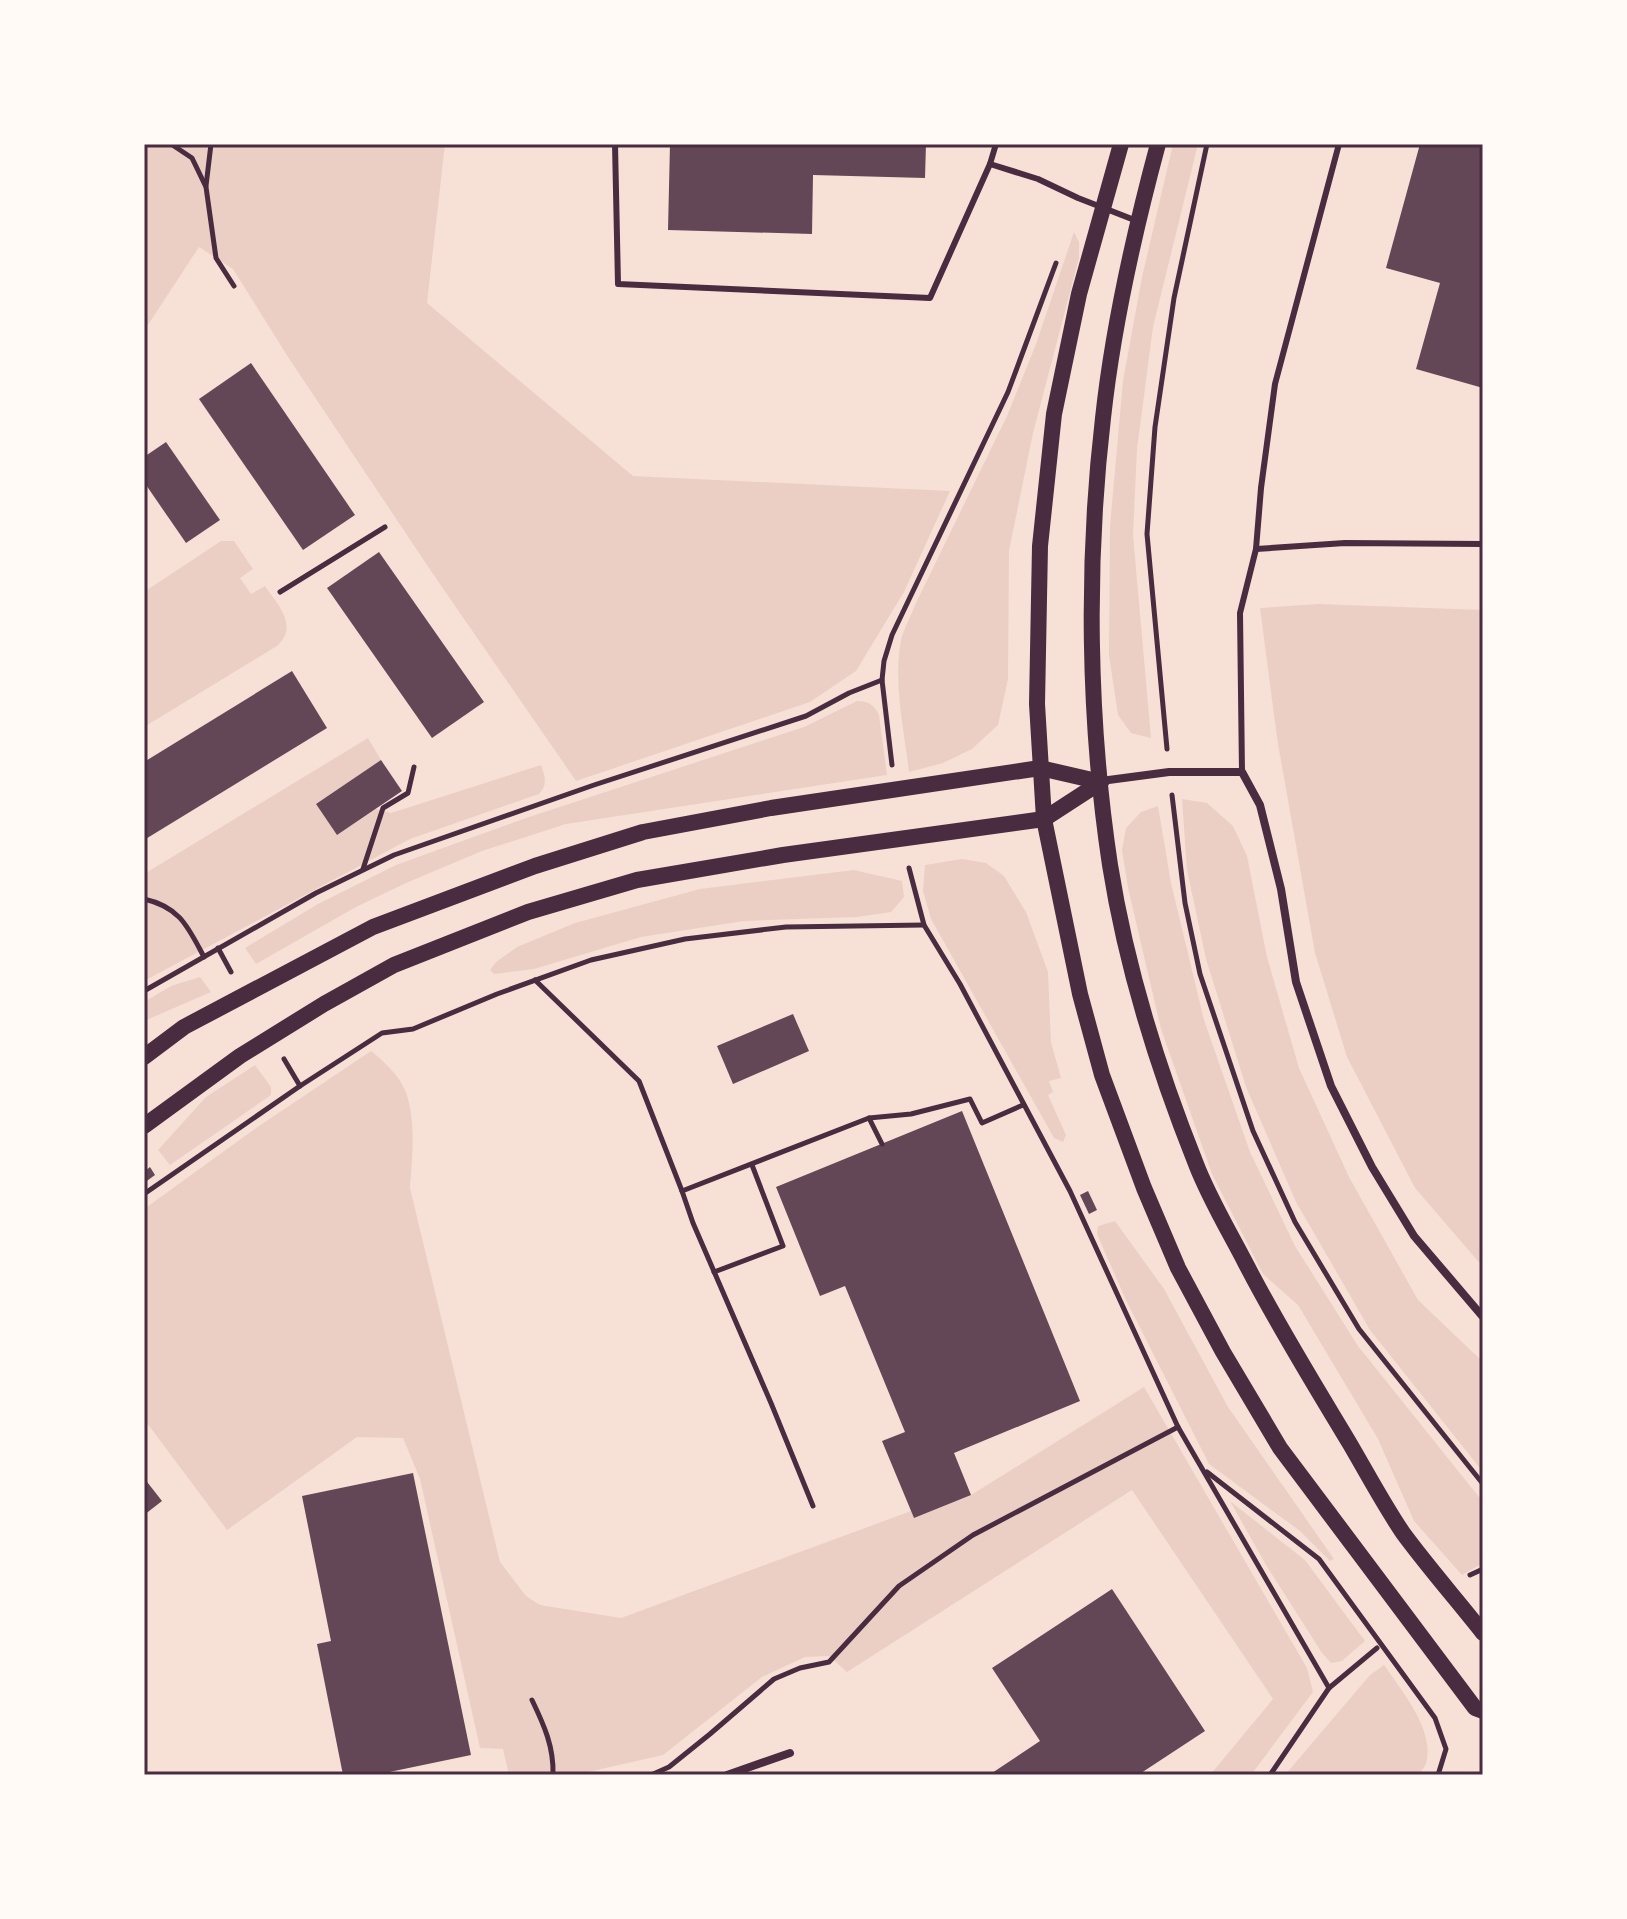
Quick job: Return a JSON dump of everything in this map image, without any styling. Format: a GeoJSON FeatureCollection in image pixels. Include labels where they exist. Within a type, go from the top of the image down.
{"type":"FeatureCollection","features":[{"type":"Feature","properties":{"kind":"main road"},"geometry":{"type":"LineString","coordinates":[[1121,144],[1079,294],[1054,414],[1040,546],[1037,704],[1044,819],[1080,994],[1102,1075],[1144,1188],[1178,1268],[1223,1352],[1280,1448],[1475,1708],[1483,1711]]}},
{"type":"Feature","properties":{"kind":"main road"},"geometry":{"type":"LineString","coordinates":[[1158,144],[1137,221],[1103,416],[1093,542],[1094,703],[1101,782],[1110,865],[1135,982],[1167,1087],[1197,1168],[1277,1323],[1403,1532],[1483,1633]]}},
{"type":"Feature","properties":{"kind":"main road"},"geometry":{"type":"LineString","coordinates":[[144,1057],[184,1027],[373,927],[535,866],[658,829],[786,806],[1040,768],[1101,782]]}},
{"type":"Feature","properties":{"kind":"main road"},"geometry":{"type":"LineString","coordinates":[[144,1126],[240,1056],[324,1004],[394,965],[528,912],[637,880],[783,855],[1044,819],[1101,782]]}},
{"type":"Feature","properties":{"kind":"street"},"geometry":{"type":"LineString","coordinates":[[1101,782],[1169,772],[1242,772],[1260,805],[1281,889],[1296,982],[1331,1086],[1372,1167],[1414,1236],[1483,1317]]}},
{"type":"Feature","properties":{"kind":"street"},"geometry":{"type":"LineString","coordinates":[[727,1775],[790,1753]]}},
{"type":"Feature","properties":{"kind":"lane"},"geometry":{"type":"LineString","coordinates":[[615,144],[618,284],[930,298],[996,144]]}},
{"type":"Feature","properties":{"kind":"lane"},"geometry":{"type":"LineString","coordinates":[[1242,772],[1240,613],[1256,549],[1275,384],[1339,144]]}},
{"type":"Feature","properties":{"kind":"lane"},"geometry":{"type":"LineString","coordinates":[[990,164],[1038,179],[1137,221]]}},
{"type":"Feature","properties":{"kind":"lane"},"geometry":{"type":"LineString","coordinates":[[1256,549],[1345,543],[1483,544]]}},
{"type":"Feature","properties":{"kind":"path"},"geometry":{"type":"LineString","coordinates":[[171,144],[192,158],[206,187]]}},
{"type":"Feature","properties":{"kind":"path"},"geometry":{"type":"LineString","coordinates":[[211,144],[206,187],[216,258],[234,286]]}},
{"type":"Feature","properties":{"kind":"path"},"geometry":{"type":"LineString","coordinates":[[1207,144],[1174,298],[1155,427],[1147,534],[1169,772],[1185,903],[1200,974],[1253,1131],[1295,1222],[1359,1329],[1483,1484]]}},
{"type":"Feature","properties":{"kind":"path"},"geometry":{"type":"LineString","coordinates":[[893,770],[882,680],[892,635],[1008,392],[1060,252]]}},
{"type":"Feature","properties":{"kind":"path"},"geometry":{"type":"LineString","coordinates":[[280,592],[385,527]]}},
{"type":"Feature","properties":{"kind":"path"},"geometry":{"type":"LineString","coordinates":[[144,991],[316,893],[394,855],[806,716],[882,680]]}},
{"type":"Feature","properties":{"kind":"path"},"geometry":{"type":"LineString","coordinates":[[363,870],[383,808],[408,793],[414,767]]}},
{"type":"Feature","properties":{"kind":"path"},"geometry":{"type":"LineString","coordinates":[[909,868],[924,925],[960,984],[1070,1191],[1178,1427],[1329,1688]]}},
{"type":"Feature","properties":{"kind":"path"},"geometry":{"type":"LineString","coordinates":[[144,899],[165,905],[184,921],[204,957]]}},
{"type":"Feature","properties":{"kind":"path"},"geometry":{"type":"LineString","coordinates":[[144,1194],[382,1033],[413,1029],[591,960],[685,939],[786,927],[924,925]]}},
{"type":"Feature","properties":{"kind":"path"},"geometry":{"type":"LineString","coordinates":[[535,980],[639,1081],[693,1223],[813,1506]]}},
{"type":"Feature","properties":{"kind":"path"},"geometry":{"type":"LineString","coordinates":[[682,1191],[869,1118],[911,1114],[970,1099],[982,1123],[1023,1105]]}},
{"type":"Feature","properties":{"kind":"path"},"geometry":{"type":"LineString","coordinates":[[869,1118],[882,1144]]}},
{"type":"Feature","properties":{"kind":"path"},"geometry":{"type":"LineString","coordinates":[[714,1272],[783,1246],[752,1165]]}},
{"type":"Feature","properties":{"kind":"path"},"geometry":{"type":"LineString","coordinates":[[651,1775],[669,1767],[774,1679],[800,1668],[829,1662],[899,1586],[973,1535],[1178,1427]]}},
{"type":"Feature","properties":{"kind":"path"},"geometry":{"type":"LineString","coordinates":[[1202,1469],[1319,1559],[1435,1718],[1446,1749],[1438,1775]]}},
{"type":"Feature","properties":{"kind":"path"},"geometry":{"type":"LineString","coordinates":[[1470,1576],[1483,1569]]}},
{"type":"Feature","properties":{"kind":"path"},"geometry":{"type":"LineString","coordinates":[[1270,1775],[1329,1688],[1377,1648]]}},
{"type":"Feature","properties":{"kind":"path"},"geometry":{"type":"LineString","coordinates":[[532,1700],[547,1732],[554,1757],[553,1775]]}},
{"type":"Feature","properties":{"kind":"shaded area"},"geometry":{"type":"Polygon","coordinates":[[[144,144],[445,144],[427,303],[633,476],[950,491],[904,592],[856,671],[810,702],[576,781],[433,574],[233,269],[199,247],[144,331],[144,144]]]}},
{"type":"Feature","properties":{"kind":"shaded area"},"geometry":{"type":"Polygon","coordinates":[[[1173,144],[1198,144],[1153,327],[1137,449],[1133,535],[1151,738],[1131,733],[1118,715],[1109,655],[1110,526],[1123,381],[1142,277],[1173,144]]]}},
{"type":"Feature","properties":{"kind":"shaded area"},"geometry":{"type":"Polygon","coordinates":[[[1074,232],[1079,242],[1079,258],[1033,433],[1009,551],[1008,679],[998,725],[972,749],[943,763],[909,772],[899,689],[902,636],[1007,416],[1036,344],[1074,232]]]}},
{"type":"Feature","properties":{"kind":"shaded area"},"geometry":{"type":"Polygon","coordinates":[[[221,541],[234,541],[253,569],[240,578],[251,594],[265,586],[284,616],[286,631],[277,646],[144,727],[144,592],[221,541]]]}},
{"type":"Feature","properties":{"kind":"shaded area"},"geometry":{"type":"Polygon","coordinates":[[[1318,604],[1483,610],[1483,1267],[1415,1188],[1347,1057],[1315,953],[1277,738],[1260,608],[1318,604]]]}},
{"type":"Feature","properties":{"kind":"shaded area"},"geometry":{"type":"Polygon","coordinates":[[[857,701],[870,704],[879,715],[887,775],[566,824],[482,851],[406,883],[356,907],[256,964],[245,948],[318,904],[396,865],[529,817],[804,727],[857,701]]]}},
{"type":"Feature","properties":{"kind":"shaded area"},"geometry":{"type":"Polygon","coordinates":[[[368,738],[381,760],[316,804],[337,835],[376,809],[391,813],[541,765],[545,784],[539,794],[410,839],[144,981],[144,874],[368,738]]]}},
{"type":"Feature","properties":{"kind":"shaded area"},"geometry":{"type":"Polygon","coordinates":[[[1182,799],[1207,803],[1233,826],[1247,856],[1267,957],[1299,1068],[1349,1177],[1418,1300],[1483,1362],[1483,1472],[1370,1330],[1296,1202],[1246,1087],[1206,959],[1187,870],[1182,799]]]}},
{"type":"Feature","properties":{"kind":"shaded area"},"geometry":{"type":"Polygon","coordinates":[[[1158,806],[1171,883],[1204,1020],[1250,1152],[1295,1246],[1358,1346],[1483,1502],[1483,1563],[1462,1575],[1414,1521],[1378,1439],[1298,1305],[1263,1274],[1212,1174],[1161,1029],[1122,850],[1126,828],[1141,812],[1158,806]]]}},
{"type":"Feature","properties":{"kind":"shaded area"},"geometry":{"type":"Polygon","coordinates":[[[962,859],[986,863],[1004,876],[1026,912],[1048,972],[1051,1042],[1061,1078],[1049,1081],[1053,1092],[1048,1095],[1066,1135],[1063,1142],[1054,1138],[931,919],[923,891],[925,865],[962,859]]]}},
{"type":"Feature","properties":{"kind":"shaded area"},"geometry":{"type":"Polygon","coordinates":[[[854,870],[902,881],[904,897],[891,912],[857,917],[744,921],[641,937],[534,969],[494,974],[490,970],[517,947],[575,923],[700,889],[854,870]]]}},
{"type":"Feature","properties":{"kind":"shaded area"},"geometry":{"type":"Polygon","coordinates":[[[200,977],[211,992],[144,1021],[144,1002],[171,986],[200,977]]]}},
{"type":"Feature","properties":{"kind":"shaded area"},"geometry":{"type":"Polygon","coordinates":[[[371,1051],[398,1078],[408,1099],[413,1137],[410,1188],[500,1562],[526,1596],[540,1605],[621,1618],[911,1511],[914,1518],[971,1495],[1144,1387],[1307,1668],[1313,1692],[1251,1775],[1210,1775],[1273,1699],[1132,1490],[847,1672],[829,1656],[805,1657],[762,1677],[663,1755],[575,1775],[509,1775],[503,1749],[480,1748],[420,1479],[403,1438],[357,1437],[227,1530],[144,1419],[144,1209],[256,1128],[371,1051]]]}},
{"type":"Feature","properties":{"kind":"shaded area"},"geometry":{"type":"Polygon","coordinates":[[[255,1065],[271,1087],[271,1095],[170,1165],[158,1150],[206,1097],[255,1065]]]}},
{"type":"Feature","properties":{"kind":"shaded area"},"geometry":{"type":"Polygon","coordinates":[[[1115,1221],[1164,1289],[1228,1407],[1334,1559],[1330,1561],[1300,1531],[1209,1464],[1125,1298],[1097,1234],[1098,1226],[1115,1221]]]}},
{"type":"Feature","properties":{"kind":"shaded area"},"geometry":{"type":"Polygon","coordinates":[[[1230,1501],[1305,1560],[1365,1641],[1342,1661],[1331,1663],[1322,1653],[1230,1501]]]}},
{"type":"Feature","properties":{"kind":"shaded area"},"geometry":{"type":"Polygon","coordinates":[[[1384,1665],[1422,1725],[1428,1751],[1426,1764],[1419,1775],[1285,1775],[1370,1675],[1384,1665]]]}},
{"type":"Feature","properties":{"kind":"building"},"geometry":{"type":"Polygon","coordinates":[[[670,144],[926,144],[925,178],[813,175],[812,234],[668,230],[670,144]]]}},
{"type":"Feature","properties":{"kind":"building"},"geometry":{"type":"Polygon","coordinates":[[[1420,144],[1483,144],[1483,388],[1416,369],[1440,283],[1386,268],[1420,144]]]}},
{"type":"Feature","properties":{"kind":"building"},"geometry":{"type":"Polygon","coordinates":[[[251,363],[355,515],[303,550],[199,399],[251,363]]]}},
{"type":"Feature","properties":{"kind":"building"},"geometry":{"type":"Polygon","coordinates":[[[166,442],[220,520],[186,543],[144,482],[144,457],[166,442]]]}},
{"type":"Feature","properties":{"kind":"building"},"geometry":{"type":"Polygon","coordinates":[[[379,552],[484,702],[432,738],[327,588],[379,552]]]}},
{"type":"Feature","properties":{"kind":"building"},"geometry":{"type":"Polygon","coordinates":[[[292,671],[327,728],[144,840],[144,762],[292,671]]]}},
{"type":"Feature","properties":{"kind":"building"},"geometry":{"type":"Polygon","coordinates":[[[381,760],[402,791],[337,835],[316,804],[381,760]]]}},
{"type":"Feature","properties":{"kind":"building"},"geometry":{"type":"Polygon","coordinates":[[[793,1014],[809,1051],[733,1084],[717,1046],[793,1014]]]}},
{"type":"Feature","properties":{"kind":"building"},"geometry":{"type":"Polygon","coordinates":[[[962,1111],[1080,1401],[954,1453],[971,1495],[914,1518],[882,1441],[905,1432],[845,1286],[820,1296],[776,1187],[962,1111]]]}},
{"type":"Feature","properties":{"kind":"building"},"geometry":{"type":"Polygon","coordinates":[[[150,1167],[155,1175],[144,1183],[144,1172],[150,1167]]]}},
{"type":"Feature","properties":{"kind":"building"},"geometry":{"type":"Polygon","coordinates":[[[1088,1191],[1097,1210],[1089,1214],[1080,1195],[1088,1191]]]}},
{"type":"Feature","properties":{"kind":"building"},"geometry":{"type":"Polygon","coordinates":[[[413,1473],[471,1755],[375,1775],[343,1775],[317,1644],[331,1641],[302,1496],[413,1473]]]}},
{"type":"Feature","properties":{"kind":"building"},"geometry":{"type":"Polygon","coordinates":[[[144,1478],[162,1501],[144,1515],[144,1478]]]}},
{"type":"Feature","properties":{"kind":"building"},"geometry":{"type":"Polygon","coordinates":[[[1112,1589],[1205,1731],[1138,1775],[989,1775],[1040,1741],[992,1668],[1112,1589]]]}}]}
